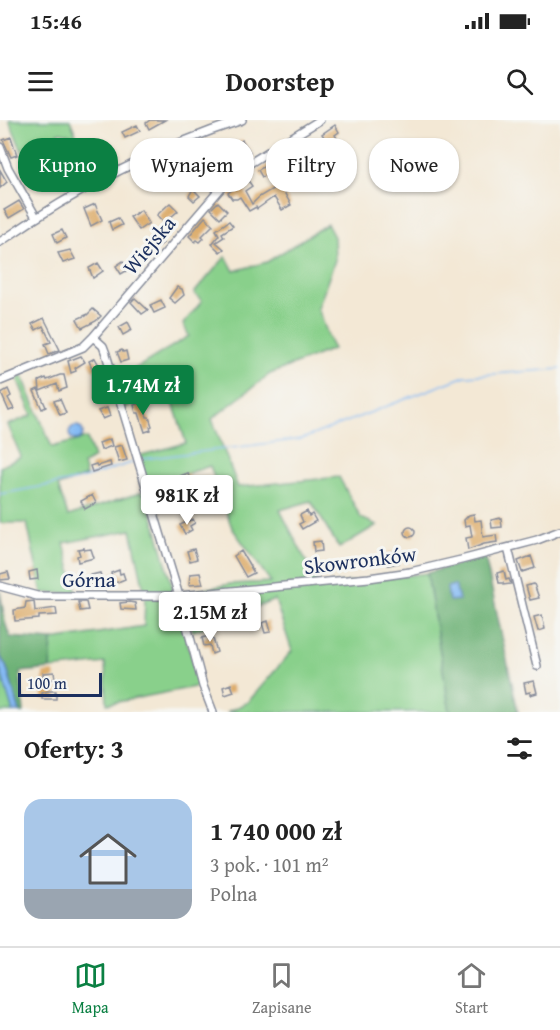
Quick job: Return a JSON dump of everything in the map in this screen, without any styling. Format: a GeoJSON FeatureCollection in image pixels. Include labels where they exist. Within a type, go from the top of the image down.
{"type":"FeatureCollection","features":[{"type":"Feature","properties":{"kind":"street"},"geometry":{"type":"LineString","coordinates":[[0,242],[36,217],[136,161],[242,120]]}},
{"type":"Feature","properties":{"kind":"street","name":"Wiejska"},"geometry":{"type":"LineString","coordinates":[[0,381],[83,347],[234,173],[320,120]]}},
{"type":"Feature","properties":{"kind":"street"},"geometry":{"type":"LineString","coordinates":[[0,147],[8,168],[36,217]]}},
{"type":"Feature","properties":{"kind":"street"},"geometry":{"type":"LineString","coordinates":[[93,337],[106,354],[203,686],[213,712]]}},
{"type":"Feature","properties":{"kind":"street","name":"Skowronków"},"geometry":{"type":"LineString","coordinates":[[178,596],[388,576],[508,548],[560,531]]}},
{"type":"Feature","properties":{"kind":"street"},"geometry":{"type":"LineString","coordinates":[[508,548],[537,666]]}},
{"type":"Feature","properties":{"kind":"street","name":"Górna"},"geometry":{"type":"LineString","coordinates":[[0,586],[38,596],[178,596]]}},
{"type":"Feature","properties":{"kind":"green space"},"geometry":{"type":"Polygon","coordinates":[[[9,120],[70,120],[77,137],[60,132],[52,138],[18,138],[18,141],[9,120]]]}},
{"type":"Feature","properties":{"kind":"green space"},"geometry":{"type":"Polygon","coordinates":[[[327,224],[334,237],[335,260],[318,308],[333,349],[270,374],[212,419],[238,487],[339,477],[361,518],[377,525],[339,548],[311,501],[280,510],[319,586],[427,573],[450,712],[227,712],[248,702],[292,651],[275,600],[193,631],[179,594],[230,584],[271,582],[232,528],[210,466],[146,487],[138,456],[186,443],[170,393],[123,408],[115,381],[189,336],[183,324],[202,301],[194,293],[226,256],[234,271],[267,262],[327,224]]]}},
{"type":"Feature","properties":{"kind":"green space"},"geometry":{"type":"Polygon","coordinates":[[[22,375],[52,447],[87,438],[94,458],[83,464],[86,476],[58,486],[68,516],[146,491],[174,592],[145,594],[131,530],[64,543],[77,593],[42,593],[27,523],[0,523],[0,467],[21,457],[8,425],[32,415],[17,378],[22,375]]]}},
{"type":"Feature","properties":{"kind":"green space"},"geometry":{"type":"Polygon","coordinates":[[[485,557],[518,712],[450,712],[427,573],[485,557]]]}},
{"type":"Feature","properties":{"kind":"green space"},"geometry":{"type":"Polygon","coordinates":[[[0,591],[10,637],[52,640],[50,669],[20,672],[24,712],[20,712],[6,666],[0,656],[0,591]]]}},
{"type":"Feature","properties":{"kind":"green space"},"geometry":{"type":"Polygon","coordinates":[[[145,597],[175,599],[200,686],[107,704],[105,663],[50,669],[52,640],[144,626],[145,597]]]}},
{"type":"Feature","properties":{"kind":"green space"},"geometry":{"type":"Polygon","coordinates":[[[0,669],[2,674],[13,712],[0,712],[0,669]]]}},
{"type":"Feature","properties":{"kind":"water"},"geometry":{"type":"Polygon","coordinates":[[[76,426],[81,428],[83,433],[81,438],[76,440],[71,438],[69,433],[71,428],[76,426]]]}},
{"type":"Feature","properties":{"kind":"water"},"geometry":{"type":"Polygon","coordinates":[[[455,585],[459,600],[449,601],[447,587],[455,585]]]}},
{"type":"Feature","properties":{"kind":"water"},"geometry":{"type":"Polygon","coordinates":[[[0,656],[6,666],[20,712],[13,712],[0,669],[0,656]]]}},
{"type":"Feature","properties":{"kind":"building"},"geometry":{"type":"Polygon","coordinates":[[[150,120],[165,120],[149,129],[146,123],[150,120]]]}},
{"type":"Feature","properties":{"kind":"building"},"geometry":{"type":"Polygon","coordinates":[[[137,125],[140,131],[125,138],[122,132],[137,125]]]}},
{"type":"Feature","properties":{"kind":"building"},"geometry":{"type":"Polygon","coordinates":[[[335,125],[339,132],[335,135],[337,138],[325,138],[322,134],[335,125]]]}},
{"type":"Feature","properties":{"kind":"building"},"geometry":{"type":"Polygon","coordinates":[[[11,137],[17,155],[11,157],[3,140],[11,137]]]}},
{"type":"Feature","properties":{"kind":"building"},"geometry":{"type":"Polygon","coordinates":[[[266,165],[266,177],[262,177],[258,170],[266,165]]]}},
{"type":"Feature","properties":{"kind":"building"},"geometry":{"type":"Polygon","coordinates":[[[0,170],[7,182],[0,188],[0,170]]]}},
{"type":"Feature","properties":{"kind":"building"},"geometry":{"type":"Polygon","coordinates":[[[191,192],[196,192],[200,196],[194,201],[189,196],[191,192]]]}},
{"type":"Feature","properties":{"kind":"building"},"geometry":{"type":"Polygon","coordinates":[[[246,192],[252,204],[267,192],[284,192],[291,205],[282,210],[274,197],[257,209],[256,207],[249,211],[240,197],[232,199],[228,193],[246,192]]]}},
{"type":"Feature","properties":{"kind":"building"},"geometry":{"type":"Polygon","coordinates":[[[19,201],[24,209],[9,218],[4,210],[19,201]]]}},
{"type":"Feature","properties":{"kind":"building"},"geometry":{"type":"Polygon","coordinates":[[[218,202],[227,211],[220,218],[211,209],[218,202]]]}},
{"type":"Feature","properties":{"kind":"building"},"geometry":{"type":"Polygon","coordinates":[[[170,203],[178,211],[164,223],[157,215],[170,203]]]}},
{"type":"Feature","properties":{"kind":"building"},"geometry":{"type":"Polygon","coordinates":[[[95,204],[102,220],[91,226],[84,209],[95,204]]]}},
{"type":"Feature","properties":{"kind":"building"},"geometry":{"type":"Polygon","coordinates":[[[141,210],[149,223],[139,230],[130,217],[141,210]]]}},
{"type":"Feature","properties":{"kind":"building"},"geometry":{"type":"Polygon","coordinates":[[[205,217],[213,225],[202,236],[204,238],[200,242],[197,240],[195,242],[189,236],[205,217]]]}},
{"type":"Feature","properties":{"kind":"building"},"geometry":{"type":"Polygon","coordinates":[[[118,218],[122,225],[112,230],[109,222],[118,218]]]}},
{"type":"Feature","properties":{"kind":"building"},"geometry":{"type":"Polygon","coordinates":[[[229,221],[233,226],[222,233],[224,237],[216,242],[224,249],[220,252],[212,244],[219,235],[216,230],[229,221]]]}},
{"type":"Feature","properties":{"kind":"building"},"geometry":{"type":"Polygon","coordinates":[[[165,223],[170,229],[159,238],[163,243],[155,249],[148,240],[157,234],[155,231],[165,223]]]}},
{"type":"Feature","properties":{"kind":"building"},"geometry":{"type":"Polygon","coordinates":[[[62,230],[66,238],[57,243],[53,234],[62,230]]]}},
{"type":"Feature","properties":{"kind":"building"},"geometry":{"type":"Polygon","coordinates":[[[70,250],[75,259],[63,263],[58,253],[70,250]]]}},
{"type":"Feature","properties":{"kind":"building"},"geometry":{"type":"Polygon","coordinates":[[[123,261],[128,270],[121,274],[116,266],[123,261]]]}},
{"type":"Feature","properties":{"kind":"building"},"geometry":{"type":"Polygon","coordinates":[[[98,263],[103,271],[93,278],[89,268],[98,263]]]}},
{"type":"Feature","properties":{"kind":"building"},"geometry":{"type":"Polygon","coordinates":[[[177,287],[182,289],[184,295],[175,303],[169,298],[177,287]]]}},
{"type":"Feature","properties":{"kind":"building"},"geometry":{"type":"Polygon","coordinates":[[[135,298],[148,310],[142,314],[131,302],[135,298]]]}},
{"type":"Feature","properties":{"kind":"building"},"geometry":{"type":"Polygon","coordinates":[[[161,300],[165,308],[154,313],[150,305],[161,300]]]}},
{"type":"Feature","properties":{"kind":"building"},"geometry":{"type":"Polygon","coordinates":[[[93,309],[101,316],[82,328],[77,319],[86,316],[93,309]]]}},
{"type":"Feature","properties":{"kind":"building"},"geometry":{"type":"Polygon","coordinates":[[[44,318],[60,350],[49,354],[45,344],[51,342],[43,326],[36,330],[32,324],[44,318]]]}},
{"type":"Feature","properties":{"kind":"building"},"geometry":{"type":"Polygon","coordinates":[[[128,322],[132,330],[123,335],[119,327],[128,322]]]}},
{"type":"Feature","properties":{"kind":"building"},"geometry":{"type":"Polygon","coordinates":[[[126,351],[128,360],[121,362],[117,352],[126,351]]]}},
{"type":"Feature","properties":{"kind":"building"},"geometry":{"type":"Polygon","coordinates":[[[81,356],[85,362],[71,373],[68,361],[81,356]]]}},
{"type":"Feature","properties":{"kind":"building"},"geometry":{"type":"Polygon","coordinates":[[[95,358],[100,367],[93,370],[89,361],[95,358]]]}},
{"type":"Feature","properties":{"kind":"building"},"geometry":{"type":"Polygon","coordinates":[[[64,375],[67,388],[59,391],[57,384],[40,391],[39,381],[64,375]]]}},
{"type":"Feature","properties":{"kind":"building"},"geometry":{"type":"Polygon","coordinates":[[[105,381],[109,398],[104,400],[98,384],[105,381]]]}},
{"type":"Feature","properties":{"kind":"building"},"geometry":{"type":"Polygon","coordinates":[[[8,389],[11,396],[8,398],[14,409],[9,411],[1,393],[8,389]]]}},
{"type":"Feature","properties":{"kind":"building"},"geometry":{"type":"Polygon","coordinates":[[[38,389],[46,407],[42,409],[34,391],[38,389]]]}},
{"type":"Feature","properties":{"kind":"building"},"geometry":{"type":"Polygon","coordinates":[[[60,399],[66,413],[60,415],[54,401],[60,399]]]}},
{"type":"Feature","properties":{"kind":"building"},"geometry":{"type":"Polygon","coordinates":[[[145,401],[146,406],[144,407],[152,426],[151,430],[145,432],[134,405],[145,401]]]}},
{"type":"Feature","properties":{"kind":"building"},"geometry":{"type":"Polygon","coordinates":[[[107,408],[110,416],[103,419],[98,411],[107,408]]]}},
{"type":"Feature","properties":{"kind":"building"},"geometry":{"type":"Polygon","coordinates":[[[110,439],[112,446],[101,450],[99,443],[110,439]]]}},
{"type":"Feature","properties":{"kind":"building"},"geometry":{"type":"Polygon","coordinates":[[[122,445],[127,460],[119,462],[114,447],[122,445]]]}},
{"type":"Feature","properties":{"kind":"building"},"geometry":{"type":"Polygon","coordinates":[[[110,462],[111,466],[92,472],[90,466],[110,462]]]}},
{"type":"Feature","properties":{"kind":"building"},"geometry":{"type":"Polygon","coordinates":[[[188,473],[191,483],[183,485],[180,476],[188,473]]]}},
{"type":"Feature","properties":{"kind":"building"},"geometry":{"type":"Polygon","coordinates":[[[92,495],[96,503],[85,509],[81,501],[92,495]]]}},
{"type":"Feature","properties":{"kind":"building"},"geometry":{"type":"Polygon","coordinates":[[[307,511],[309,516],[312,514],[316,521],[302,529],[299,524],[303,522],[300,515],[307,511]]]}},
{"type":"Feature","properties":{"kind":"building"},"geometry":{"type":"Polygon","coordinates":[[[474,514],[475,521],[481,520],[483,537],[496,535],[497,542],[468,550],[466,538],[472,537],[470,525],[465,526],[464,520],[474,514]]]}},
{"type":"Feature","properties":{"kind":"building"},"geometry":{"type":"Polygon","coordinates":[[[501,518],[502,527],[492,528],[491,520],[501,518]]]}},
{"type":"Feature","properties":{"kind":"building"},"geometry":{"type":"Polygon","coordinates":[[[193,519],[195,523],[190,526],[192,530],[185,534],[180,525],[193,519]]]}},
{"type":"Feature","properties":{"kind":"building"},"geometry":{"type":"Polygon","coordinates":[[[410,527],[414,528],[414,536],[410,537],[406,536],[405,532],[406,528],[410,527]]]}},
{"type":"Feature","properties":{"kind":"building"},"geometry":{"type":"Polygon","coordinates":[[[321,541],[322,551],[314,552],[313,542],[321,541]]]}},
{"type":"Feature","properties":{"kind":"building"},"geometry":{"type":"Polygon","coordinates":[[[84,548],[84,550],[91,549],[94,558],[78,562],[77,556],[80,555],[78,549],[84,548]]]}},
{"type":"Feature","properties":{"kind":"building"},"geometry":{"type":"Polygon","coordinates":[[[194,549],[197,559],[190,561],[187,551],[194,549]]]}},
{"type":"Feature","properties":{"kind":"building"},"geometry":{"type":"Polygon","coordinates":[[[241,551],[254,573],[246,577],[234,556],[241,551]]]}},
{"type":"Feature","properties":{"kind":"building"},"geometry":{"type":"Polygon","coordinates":[[[393,552],[393,555],[398,555],[399,563],[388,565],[387,553],[393,552]]]}},
{"type":"Feature","properties":{"kind":"building"},"geometry":{"type":"Polygon","coordinates":[[[531,556],[535,568],[522,572],[518,561],[531,556]]]}},
{"type":"Feature","properties":{"kind":"building"},"geometry":{"type":"Polygon","coordinates":[[[37,570],[38,579],[30,580],[29,572],[37,570]]]}},
{"type":"Feature","properties":{"kind":"building"},"geometry":{"type":"Polygon","coordinates":[[[119,570],[125,579],[113,584],[111,573],[119,570]]]}},
{"type":"Feature","properties":{"kind":"building"},"geometry":{"type":"Polygon","coordinates":[[[504,571],[506,580],[509,579],[511,584],[499,583],[497,573],[504,571]]]}},
{"type":"Feature","properties":{"kind":"building"},"geometry":{"type":"Polygon","coordinates":[[[8,572],[10,579],[0,580],[0,574],[8,572]]]}},
{"type":"Feature","properties":{"kind":"building"},"geometry":{"type":"Polygon","coordinates":[[[100,573],[104,585],[95,587],[94,583],[86,585],[87,576],[100,573]]]}},
{"type":"Feature","properties":{"kind":"building"},"geometry":{"type":"Polygon","coordinates":[[[200,573],[203,584],[189,585],[190,574],[200,573]]]}},
{"type":"Feature","properties":{"kind":"building"},"geometry":{"type":"Polygon","coordinates":[[[534,584],[539,598],[530,600],[526,586],[534,584]]]}},
{"type":"Feature","properties":{"kind":"building"},"geometry":{"type":"Polygon","coordinates":[[[34,601],[35,611],[56,608],[57,615],[15,621],[14,610],[25,608],[26,602],[34,601]]]}},
{"type":"Feature","properties":{"kind":"building"},"geometry":{"type":"Polygon","coordinates":[[[78,602],[86,602],[88,610],[80,611],[78,602]]]}},
{"type":"Feature","properties":{"kind":"building"},"geometry":{"type":"Polygon","coordinates":[[[120,603],[135,603],[136,610],[121,609],[120,603]]]}},
{"type":"Feature","properties":{"kind":"building"},"geometry":{"type":"Polygon","coordinates":[[[542,615],[545,629],[538,631],[534,617],[542,615]]]}},
{"type":"Feature","properties":{"kind":"building"},"geometry":{"type":"Polygon","coordinates":[[[268,621],[271,632],[265,633],[262,623],[268,621]]]}},
{"type":"Feature","properties":{"kind":"building"},"geometry":{"type":"Polygon","coordinates":[[[212,635],[217,652],[212,654],[210,645],[204,646],[202,638],[212,635]]]}},
{"type":"Feature","properties":{"kind":"building"},"geometry":{"type":"Polygon","coordinates":[[[54,672],[55,679],[43,681],[43,673],[54,672]]]}},
{"type":"Feature","properties":{"kind":"building"},"geometry":{"type":"Polygon","coordinates":[[[534,681],[537,693],[530,695],[530,692],[526,693],[524,683],[534,681]]]}},
{"type":"Feature","properties":{"kind":"building"},"geometry":{"type":"Polygon","coordinates":[[[231,684],[234,692],[225,695],[223,687],[231,684]]]}},
{"type":"Feature","properties":{"kind":"building"},"geometry":{"type":"Polygon","coordinates":[[[56,691],[56,699],[42,699],[42,693],[56,691]]]}},
{"type":"Feature","properties":{"kind":"waterway"},"geometry":{"type":"LineString","coordinates":[[143,459],[302,439],[465,376],[560,369]]}},
{"type":"Feature","properties":{"kind":"waterway"},"geometry":{"type":"LineString","coordinates":[[0,494],[78,480],[134,462]]}}]}
